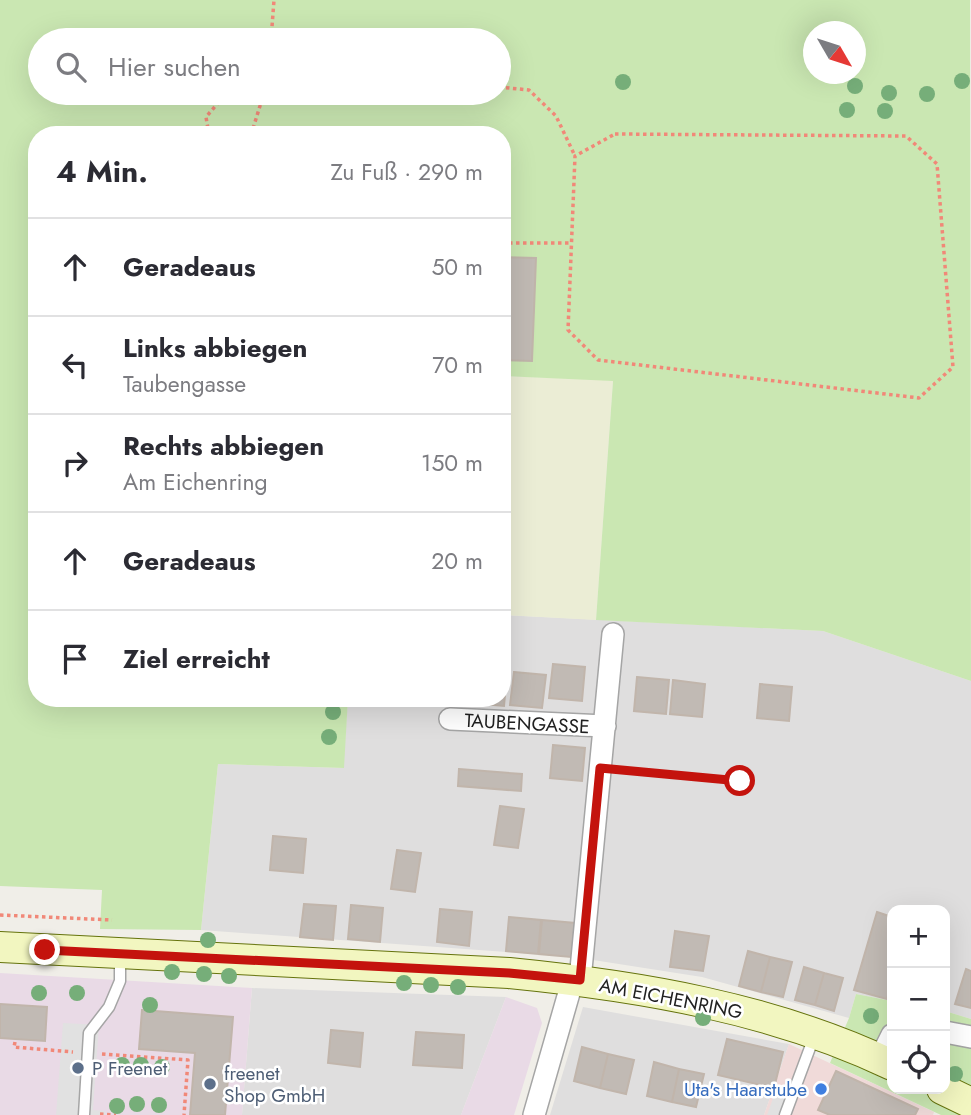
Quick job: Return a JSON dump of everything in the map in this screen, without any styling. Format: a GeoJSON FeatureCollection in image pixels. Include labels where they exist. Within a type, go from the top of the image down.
{"type":"FeatureCollection","features":[{"type":"Feature","properties":{"kind":"main road","name":"AM EICHENRING"},"geometry":{"type":"LineString","coordinates":[[0,947],[509,973],[576,979],[716,1003],[815,1035],[887,1053]]}},
{"type":"Feature","properties":{"kind":"main road"},"geometry":{"type":"LineString","coordinates":[[950,1093],[971,1103]]}},
{"type":"Feature","properties":{"kind":"street","name":"TAUBENGASSE"},"geometry":{"type":"LineString","coordinates":[[534,1115],[576,979],[613,634]]}},
{"type":"Feature","properties":{"kind":"street","name":"TAUBENGASSE"},"geometry":{"type":"LineString","coordinates":[[450,719],[605,726]]}},
{"type":"Feature","properties":{"kind":"street"},"geometry":{"type":"LineString","coordinates":[[950,1033],[971,1037]]}},
{"type":"Feature","properties":{"kind":"lane"},"geometry":{"type":"LineString","coordinates":[[84,1115],[89,1033],[109,1007],[120,981],[120,953]]}},
{"type":"Feature","properties":{"kind":"lane"},"geometry":{"type":"LineString","coordinates":[[785,1115],[815,1035]]}},
{"type":"Feature","properties":{"kind":"path"},"geometry":{"type":"LineString","coordinates":[[272,28],[274,0]]}},
{"type":"Feature","properties":{"kind":"path"},"geometry":{"type":"LineString","coordinates":[[511,88],[529,90],[556,116],[575,156],[569,243],[568,330],[598,360],[919,398],[953,368],[937,164],[906,136],[615,134],[575,156]]}},
{"type":"Feature","properties":{"kind":"path"},"geometry":{"type":"LineString","coordinates":[[208,126],[206,117],[216,105]]}},
{"type":"Feature","properties":{"kind":"path"},"geometry":{"type":"LineString","coordinates":[[254,126],[260,105]]}},
{"type":"Feature","properties":{"kind":"path"},"geometry":{"type":"LineString","coordinates":[[511,243],[569,243]]}},
{"type":"Feature","properties":{"kind":"path"},"geometry":{"type":"LineString","coordinates":[[600,768],[740,781]]}},
{"type":"Feature","properties":{"kind":"path"},"geometry":{"type":"LineString","coordinates":[[0,915],[112,920]]}},
{"type":"Feature","properties":{"kind":"path"},"geometry":{"type":"LineString","coordinates":[[15,1042],[14,1047],[188,1060],[184,1115]]}},
{"type":"Feature","properties":{"kind":"shaded area"},"geometry":{"type":"Polygon","coordinates":[[[511,615],[823,631],[971,681],[971,1019],[950,1013],[950,905],[887,905],[887,1000],[856,994],[849,1018],[702,977],[574,957],[201,930],[218,764],[343,768],[347,707],[511,707],[511,615]]]}},
{"type":"Feature","properties":{"kind":"shaded area"},"geometry":{"type":"Polygon","coordinates":[[[0,973],[252,988],[242,1115],[0,1115],[0,973]]]}},
{"type":"Feature","properties":{"kind":"shaded area"},"geometry":{"type":"Polygon","coordinates":[[[252,988],[506,997],[461,1115],[242,1115],[252,988]]]}},
{"type":"Feature","properties":{"kind":"shaded area"},"geometry":{"type":"Polygon","coordinates":[[[506,997],[537,1008],[542,1023],[514,1115],[461,1115],[506,997]]]}},
{"type":"Feature","properties":{"kind":"shaded area"},"geometry":{"type":"Polygon","coordinates":[[[583,1007],[789,1044],[764,1115],[550,1115],[583,1007]]]}},
{"type":"Feature","properties":{"kind":"shaded area","name":"P Freenet"},"geometry":{"type":"Polygon","coordinates":[[[63,1023],[99,1025],[93,1110],[105,1111],[105,1115],[56,1115],[63,1023]]]}},
{"type":"Feature","properties":{"kind":"shaded area"},"geometry":{"type":"Polygon","coordinates":[[[789,1044],[887,1090],[887,1094],[896,1094],[934,1112],[933,1115],[764,1115],[789,1044]]]}},
{"type":"Feature","properties":{"kind":"shaded area"},"geometry":{"type":"Polygon","coordinates":[[[775,1093],[786,1097],[780,1115],[767,1115],[775,1093]]]}},
{"type":"Feature","properties":{"kind":"green space"},"geometry":{"type":"Polygon","coordinates":[[[0,0],[970,0],[971,681],[823,631],[596,620],[613,381],[511,376],[511,126],[28,126],[28,707],[347,707],[344,768],[218,764],[201,930],[100,929],[102,890],[0,886],[0,0]]]}},
{"type":"Feature","properties":{"kind":"green space"},"geometry":{"type":"Polygon","coordinates":[[[511,376],[613,380],[596,620],[511,615],[511,376]]]}},
{"type":"Feature","properties":{"kind":"green space"},"geometry":{"type":"Polygon","coordinates":[[[856,994],[887,1000],[887,1090],[830,1063],[856,994]]]}},
{"type":"Feature","properties":{"kind":"green space"},"geometry":{"type":"Polygon","coordinates":[[[950,1013],[971,1019],[971,1115],[941,1115],[896,1094],[950,1094],[950,1013]]]}},
{"type":"Feature","properties":{"kind":"building"},"geometry":{"type":"Polygon","coordinates":[[[511,257],[536,258],[532,361],[511,360],[511,257]]]}},
{"type":"Feature","properties":{"kind":"building"},"geometry":{"type":"Polygon","coordinates":[[[553,664],[585,667],[582,701],[549,698],[553,664]]]}},
{"type":"Feature","properties":{"kind":"building"},"geometry":{"type":"Polygon","coordinates":[[[514,672],[546,675],[542,708],[511,705],[514,672]]]}},
{"type":"Feature","properties":{"kind":"building"},"geometry":{"type":"Polygon","coordinates":[[[637,677],[669,680],[666,714],[634,711],[637,677]]]}},
{"type":"Feature","properties":{"kind":"building"},"geometry":{"type":"Polygon","coordinates":[[[673,680],[705,684],[702,717],[670,714],[673,680]]]}},
{"type":"Feature","properties":{"kind":"building"},"geometry":{"type":"Polygon","coordinates":[[[760,684],[792,687],[789,721],[757,718],[760,684]]]}},
{"type":"Feature","properties":{"kind":"building"},"geometry":{"type":"Polygon","coordinates":[[[553,745],[585,748],[582,781],[550,778],[553,745]]]}},
{"type":"Feature","properties":{"kind":"building"},"geometry":{"type":"Polygon","coordinates":[[[459,769],[522,774],[521,791],[458,786],[459,769]]]}},
{"type":"Feature","properties":{"kind":"building"},"geometry":{"type":"Polygon","coordinates":[[[500,806],[524,809],[518,848],[494,845],[500,806]]]}},
{"type":"Feature","properties":{"kind":"building"},"geometry":{"type":"Polygon","coordinates":[[[273,836],[306,839],[303,873],[270,870],[273,836]]]}},
{"type":"Feature","properties":{"kind":"building"},"geometry":{"type":"Polygon","coordinates":[[[397,850],[421,853],[415,892],[391,889],[397,850]]]}},
{"type":"Feature","properties":{"kind":"building"},"geometry":{"type":"Polygon","coordinates":[[[304,904],[336,906],[333,940],[300,937],[304,904]]]}},
{"type":"Feature","properties":{"kind":"building"},"geometry":{"type":"Polygon","coordinates":[[[351,905],[383,908],[380,942],[348,939],[351,905]]]}},
{"type":"Feature","properties":{"kind":"building"},"geometry":{"type":"Polygon","coordinates":[[[440,909],[472,912],[469,946],[437,942],[440,909]]]}},
{"type":"Feature","properties":{"kind":"building"},"geometry":{"type":"Polygon","coordinates":[[[877,912],[887,915],[887,999],[854,990],[877,912]]]}},
{"type":"Feature","properties":{"kind":"building"},"geometry":{"type":"Polygon","coordinates":[[[509,917],[541,920],[538,954],[506,951],[509,917]]]}},
{"type":"Feature","properties":{"kind":"building"},"geometry":{"type":"Polygon","coordinates":[[[542,920],[575,923],[571,957],[539,954],[542,920]]]}},
{"type":"Feature","properties":{"kind":"building"},"geometry":{"type":"Polygon","coordinates":[[[675,931],[709,936],[703,971],[670,967],[675,931]]]}},
{"type":"Feature","properties":{"kind":"building"},"geometry":{"type":"Polygon","coordinates":[[[748,951],[770,957],[761,992],[739,986],[748,951]]]}},
{"type":"Feature","properties":{"kind":"building"},"geometry":{"type":"Polygon","coordinates":[[[770,957],[792,962],[783,997],[761,992],[770,957]]]}},
{"type":"Feature","properties":{"kind":"building"},"geometry":{"type":"Polygon","coordinates":[[[804,967],[824,973],[815,1005],[795,1000],[804,967]]]}},
{"type":"Feature","properties":{"kind":"building"},"geometry":{"type":"Polygon","coordinates":[[[966,969],[971,971],[971,1008],[955,1004],[966,969]]]}},
{"type":"Feature","properties":{"kind":"building"},"geometry":{"type":"Polygon","coordinates":[[[824,973],[843,978],[834,1011],[815,1005],[824,973]]]}},
{"type":"Feature","properties":{"kind":"building"},"geometry":{"type":"Polygon","coordinates":[[[0,1004],[47,1007],[45,1041],[0,1038],[0,1004]]]}},
{"type":"Feature","properties":{"kind":"building","name":"freenet Shop GmbH"},"geometry":{"type":"Polygon","coordinates":[[[142,1010],[233,1017],[225,1115],[190,1115],[195,1053],[139,1049],[142,1010]]]}},
{"type":"Feature","properties":{"kind":"building"},"geometry":{"type":"Polygon","coordinates":[[[331,1030],[363,1033],[360,1067],[328,1063],[331,1030]]]}},
{"type":"Feature","properties":{"kind":"building"},"geometry":{"type":"Polygon","coordinates":[[[416,1032],[464,1035],[462,1068],[413,1065],[416,1032]]]}},
{"type":"Feature","properties":{"kind":"building"},"geometry":{"type":"Polygon","coordinates":[[[727,1039],[783,1052],[774,1088],[718,1075],[727,1039]]]}},
{"type":"Feature","properties":{"kind":"building"},"geometry":{"type":"Polygon","coordinates":[[[582,1047],[608,1054],[600,1088],[574,1081],[582,1047]]]}},
{"type":"Feature","properties":{"kind":"building"},"geometry":{"type":"Polygon","coordinates":[[[608,1054],[634,1060],[626,1094],[600,1088],[608,1054]]]}},
{"type":"Feature","properties":{"kind":"building"},"geometry":{"type":"Polygon","coordinates":[[[654,1062],[679,1069],[672,1102],[647,1096],[654,1062]]]}},
{"type":"Feature","properties":{"kind":"building"},"geometry":{"type":"Polygon","coordinates":[[[679,1069],[704,1074],[696,1107],[672,1102],[679,1069]]]}},
{"type":"Feature","properties":{"kind":"building"},"geometry":{"type":"Polygon","coordinates":[[[836,1071],[918,1109],[915,1115],[830,1115],[818,1110],[836,1071]]]}},
{"type":"Feature","properties":{"kind":"place","name":"P Freenet"},"geometry":{"type":"Point","coordinates":[78,1068]}},
{"type":"Feature","properties":{"kind":"place","name":"freenet Shop GmbH"},"geometry":{"type":"Point","coordinates":[210,1084]}},
{"type":"Feature","properties":{"kind":"place","name":"Uta's Haarstube"},"geometry":{"type":"Point","coordinates":[821,1089]}},
{"type":"Feature","properties":{"kind":"route"},"geometry":{"type":"LineString","coordinates":[[45,950],[509,973],[580,980],[600,768],[740,781]]}}]}
